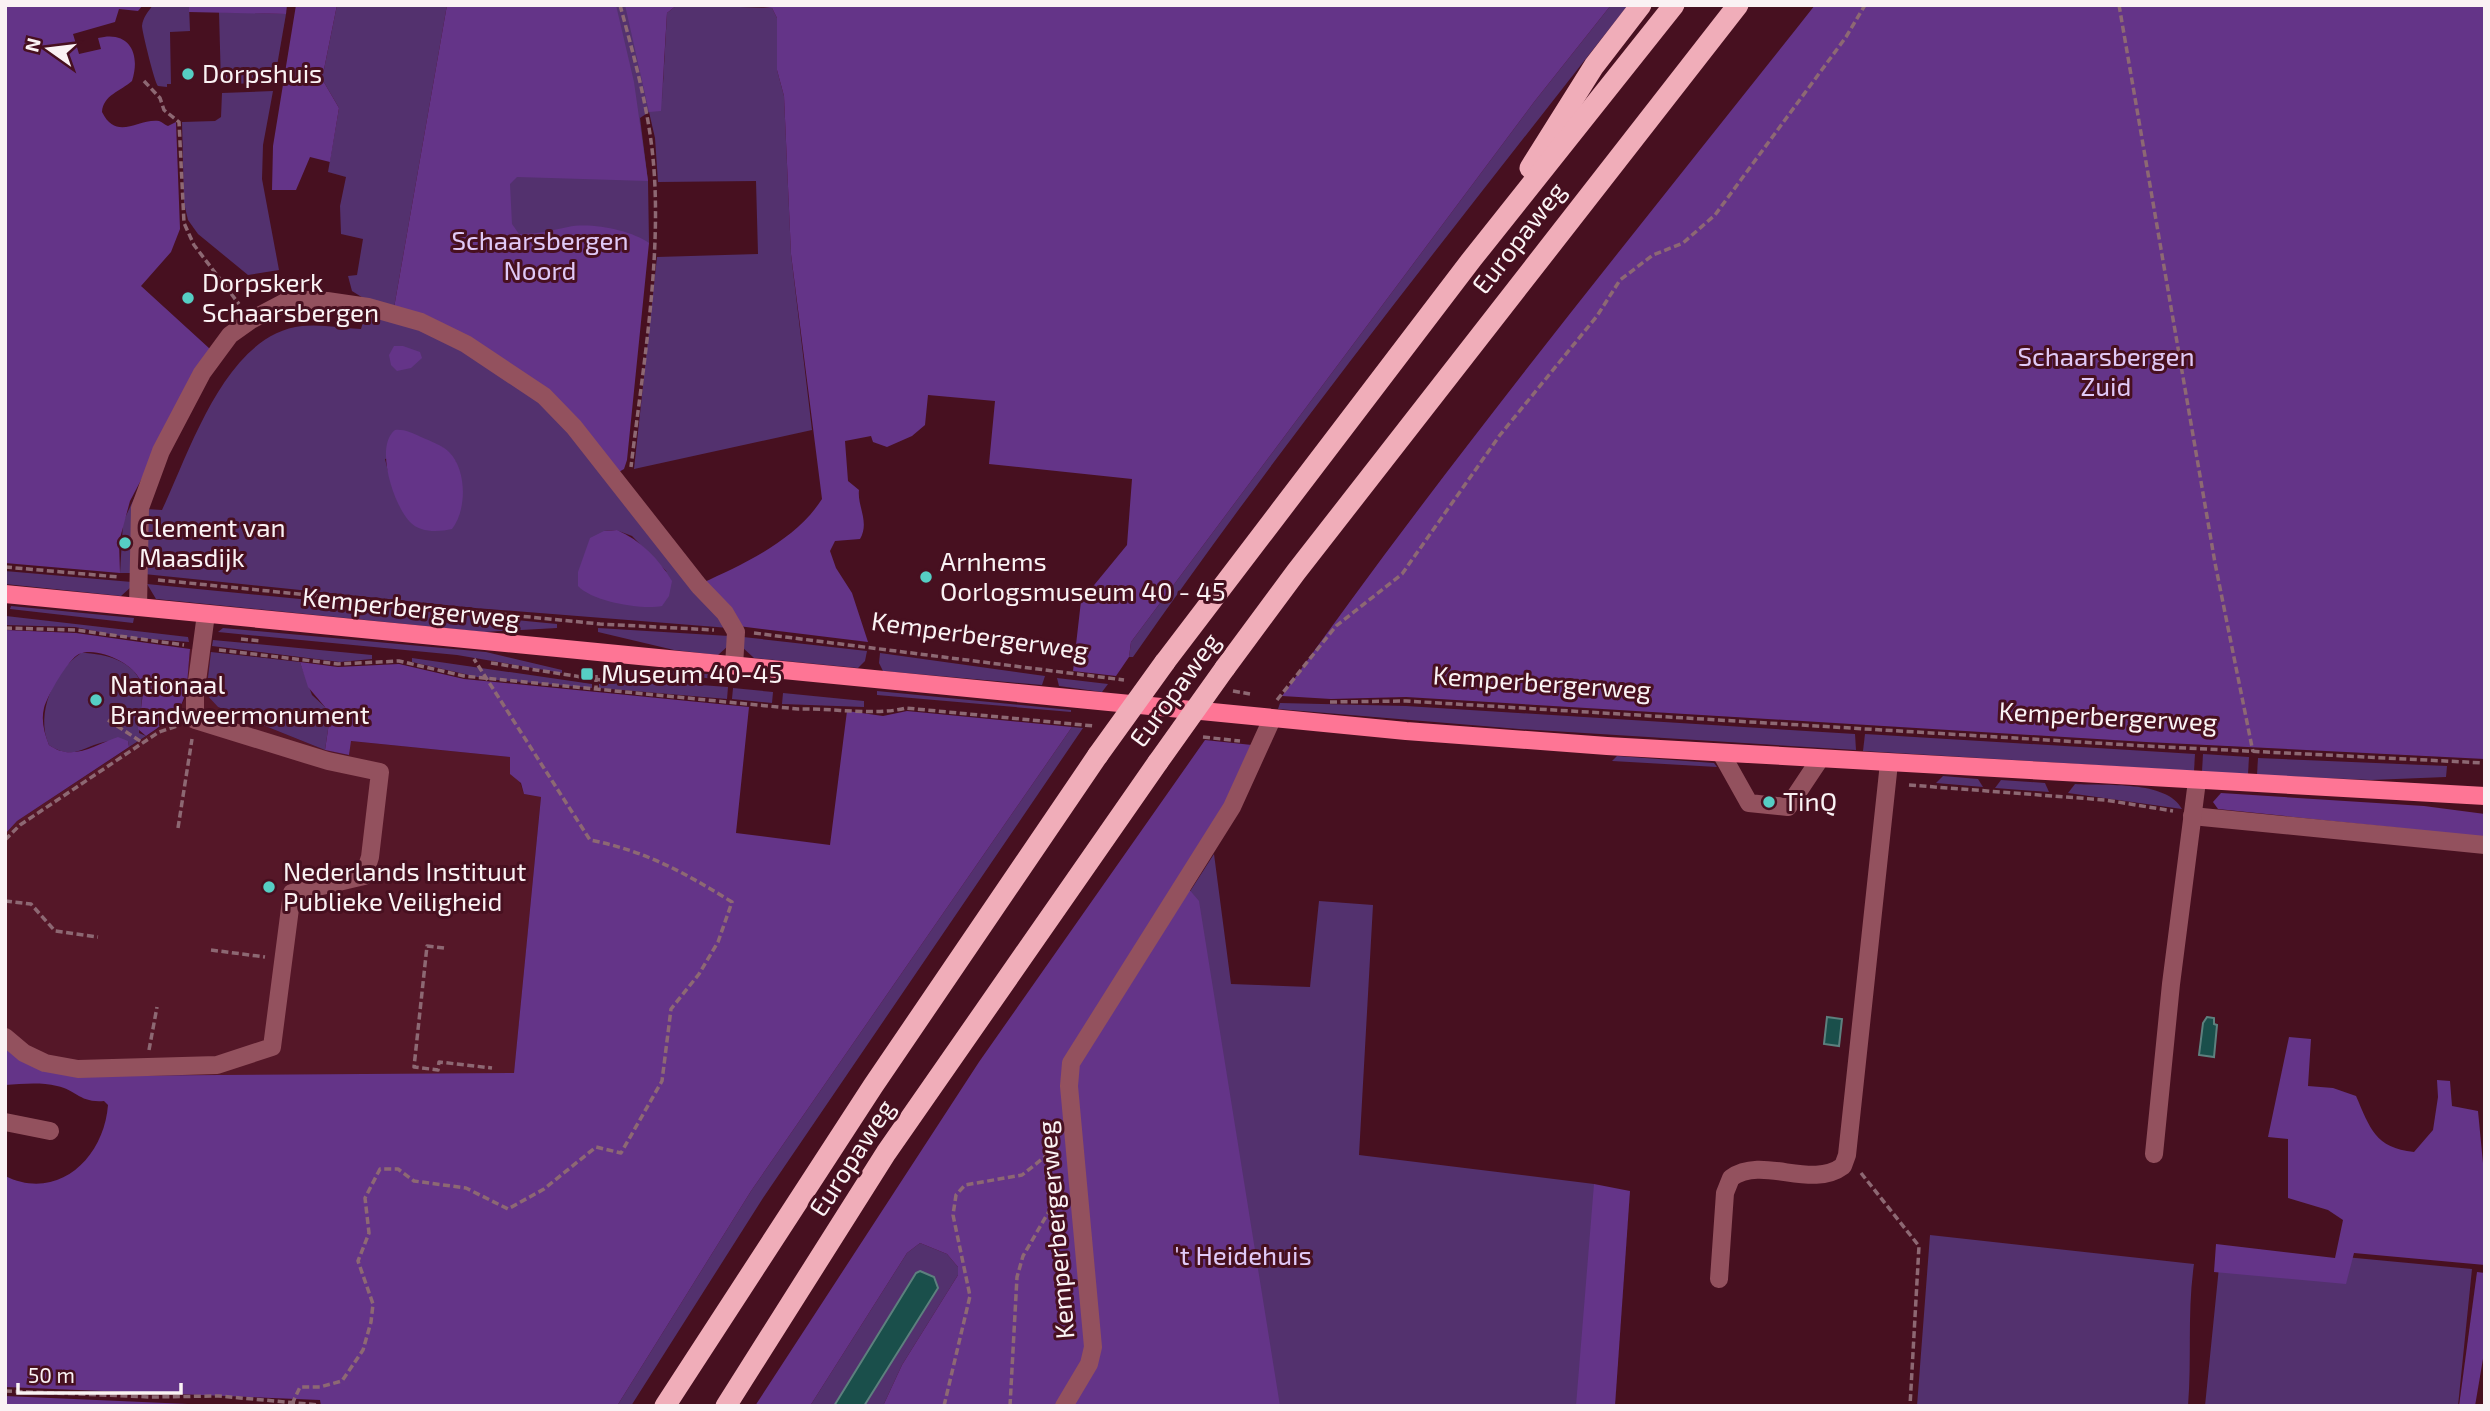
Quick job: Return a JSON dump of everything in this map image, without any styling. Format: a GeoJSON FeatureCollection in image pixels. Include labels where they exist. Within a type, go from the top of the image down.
{"type":"FeatureCollection","features":[{"type":"Feature","properties":{"kind":"highway"},"geometry":{"type":"LineString","coordinates":[[1472,259],[1594,66],[1641,5]]}},
{"type":"Feature","properties":{"kind":"highway","name":"Europaweg"},"geometry":{"type":"LineString","coordinates":[[666,1406],[873,1086],[1098,755],[1165,662],[1472,259],[1674,5]]}},
{"type":"Feature","properties":{"kind":"highway","name":"Europaweg"},"geometry":{"type":"LineString","coordinates":[[726,1406],[887,1153],[1225,668],[1296,572],[1738,5]]}},
{"type":"Feature","properties":{"kind":"main road","name":"Kemperbergerweg"},"geometry":{"type":"LineString","coordinates":[[5,594],[1272,719],[1820,759],[2485,796]]}},
{"type":"Feature","properties":{"kind":"street"},"geometry":{"type":"LineString","coordinates":[[138,607],[138,520],[147,485],[161,451],[216,352],[251,320],[291,299],[368,307],[421,322],[466,344],[544,396],[574,427],[736,632],[734,666]]}},
{"type":"Feature","properties":{"kind":"street"},"geometry":{"type":"LineString","coordinates":[[5,1037],[24,1053],[45,1063],[78,1069],[217,1065],[272,1047],[292,893],[364,876],[370,857],[380,772],[328,761],[189,723],[206,614]]}},
{"type":"Feature","properties":{"kind":"street","name":"Kemperbergerweg"},"geometry":{"type":"LineString","coordinates":[[1064,1406],[1089,1364],[1093,1347],[1069,1086],[1071,1063],[1232,807],[1272,719]]}},
{"type":"Feature","properties":{"kind":"street"},"geometry":{"type":"LineString","coordinates":[[1721,752],[1749,803],[1788,807],[1820,759]]}},
{"type":"Feature","properties":{"kind":"street"},"geometry":{"type":"LineString","coordinates":[[1719,1279],[1725,1193],[1731,1178],[1749,1170],[1825,1174],[1843,1166],[1847,1156],[1889,763]]}},
{"type":"Feature","properties":{"kind":"street"},"geometry":{"type":"LineString","coordinates":[[2154,1154],[2171,984],[2197,781]]}},
{"type":"Feature","properties":{"kind":"street"},"geometry":{"type":"LineString","coordinates":[[2192,816],[2485,845]]}},
{"type":"Feature","properties":{"kind":"street"},"geometry":{"type":"LineString","coordinates":[[5,1122],[50,1131]]}},
{"type":"Feature","properties":{"kind":"path"},"geometry":{"type":"LineString","coordinates":[[620,5],[651,141],[654,182],[653,257],[627,496]]}},
{"type":"Feature","properties":{"kind":"path"},"geometry":{"type":"LineString","coordinates":[[1278,699],[1336,626],[1402,573],[1500,435],[1597,316],[1619,280],[1653,255],[1682,243],[1715,215],[1846,37],[1866,5]]}},
{"type":"Feature","properties":{"kind":"path"},"geometry":{"type":"LineString","coordinates":[[2119,5],[2215,563],[2253,752]]}},
{"type":"Feature","properties":{"kind":"path"},"geometry":{"type":"LineString","coordinates":[[144,81],[160,98],[163,110],[179,122],[182,204],[188,232],[194,245],[251,320]]}},
{"type":"Feature","properties":{"kind":"path","name":"Kemperbergerweg"},"geometry":{"type":"LineString","coordinates":[[5,567],[600,624],[736,632],[1137,682]]}},
{"type":"Feature","properties":{"kind":"path"},"geometry":{"type":"LineString","coordinates":[[5,628],[76,630],[125,639],[338,664],[399,661],[455,675],[486,679],[799,709],[848,708],[884,713],[906,708],[1106,727]]}},
{"type":"Feature","properties":{"kind":"path"},"geometry":{"type":"LineString","coordinates":[[292,1404],[300,1387],[320,1387],[342,1381],[363,1350],[373,1304],[358,1261],[369,1233],[365,1198],[380,1168],[398,1169],[414,1181],[466,1188],[508,1209],[544,1189],[596,1147],[621,1153],[662,1081],[671,1009],[699,974],[718,942],[732,902],[682,871],[631,848],[590,839],[474,661]]}},
{"type":"Feature","properties":{"kind":"path"},"geometry":{"type":"LineString","coordinates":[[562,676],[597,678],[596,690]]}},
{"type":"Feature","properties":{"kind":"path"},"geometry":{"type":"LineString","coordinates":[[1219,690],[1255,695]]}},
{"type":"Feature","properties":{"kind":"path"},"geometry":{"type":"LineString","coordinates":[[1266,697],[1291,700]]}},
{"type":"Feature","properties":{"kind":"path","name":"Kemperbergerweg"},"geometry":{"type":"LineString","coordinates":[[1318,701],[1406,701],[2253,752],[2485,763]]}},
{"type":"Feature","properties":{"kind":"path"},"geometry":{"type":"LineString","coordinates":[[108,720],[143,743]]}},
{"type":"Feature","properties":{"kind":"path"},"geometry":{"type":"LineString","coordinates":[[5,841],[20,825],[143,743],[173,726],[189,723],[178,828]]}},
{"type":"Feature","properties":{"kind":"path"},"geometry":{"type":"LineString","coordinates":[[1198,737],[1261,743]]}},
{"type":"Feature","properties":{"kind":"path"},"geometry":{"type":"LineString","coordinates":[[5,901],[31,904],[55,931],[98,937]]}},
{"type":"Feature","properties":{"kind":"path"},"geometry":{"type":"LineString","coordinates":[[444,948],[427,946],[414,1067],[438,1070],[439,1062],[492,1068]]}},
{"type":"Feature","properties":{"kind":"path"},"geometry":{"type":"LineString","coordinates":[[211,950],[285,959]]}},
{"type":"Feature","properties":{"kind":"path"},"geometry":{"type":"LineString","coordinates":[[147,1066],[157,1007]]}},
{"type":"Feature","properties":{"kind":"path"},"geometry":{"type":"LineString","coordinates":[[944,1406],[970,1296],[953,1215],[956,1195],[965,1185],[1022,1175],[1060,1144],[1073,1120]]}},
{"type":"Feature","properties":{"kind":"path"},"geometry":{"type":"LineString","coordinates":[[1847,1156],[1919,1246],[1910,1406]]}},
{"type":"Feature","properties":{"kind":"path"},"geometry":{"type":"LineString","coordinates":[[1010,1406],[1017,1277],[1023,1256],[1062,1190]]}},
{"type":"Feature","properties":{"kind":"path"},"geometry":{"type":"LineString","coordinates":[[5,1391],[151,1397],[219,1396],[319,1405]]}},
{"type":"Feature","properties":{"kind":"shaded area","name":"Nederlands Instituut Publieke Veiligheid"},"geometry":{"type":"Polygon","coordinates":[[[190,649],[211,652],[206,693],[218,707],[325,750],[349,755],[350,741],[511,757],[524,794],[541,797],[514,1074],[78,1076],[5,1047],[5,834],[17,821],[173,719],[185,699],[190,649]]]}},
{"type":"Feature","properties":{"kind":"green space"},"geometry":{"type":"Polygon","coordinates":[[[5,5],[143,5],[138,11],[119,9],[115,22],[73,34],[79,54],[101,49],[98,38],[109,36],[125,41],[133,53],[135,61],[132,81],[109,97],[103,106],[102,112],[108,121],[121,127],[151,121],[159,121],[168,126],[176,122],[180,229],[171,252],[141,286],[210,349],[130,501],[119,542],[120,573],[5,563],[5,5]]]}},
{"type":"Feature","properties":{"kind":"green space"},"geometry":{"type":"Polygon","coordinates":[[[153,5],[189,5],[190,31],[170,32],[171,84],[167,84],[167,87],[158,86],[156,83],[142,26],[153,5]]]}},
{"type":"Feature","properties":{"kind":"green space"},"geometry":{"type":"Polygon","coordinates":[[[189,5],[287,5],[286,14],[189,12],[189,5]]]}},
{"type":"Feature","properties":{"kind":"green space"},"geometry":{"type":"Polygon","coordinates":[[[296,5],[337,5],[322,79],[339,108],[330,162],[310,157],[296,190],[272,190],[273,146],[296,5]]]}},
{"type":"Feature","properties":{"kind":"green space"},"geometry":{"type":"Polygon","coordinates":[[[337,5],[447,5],[394,308],[368,301],[352,291],[348,276],[357,275],[363,239],[341,234],[340,206],[346,177],[328,172],[339,108],[322,79],[337,5]]]}},
{"type":"Feature","properties":{"kind":"green space","name":"Schaarsbergen Noord"},"geometry":{"type":"Polygon","coordinates":[[[447,5],[616,5],[634,82],[648,181],[517,177],[510,184],[512,224],[519,234],[577,226],[599,226],[621,231],[649,243],[627,460],[624,469],[617,473],[578,424],[394,308],[447,5]]]}},
{"type":"Feature","properties":{"kind":"green space"},"geometry":{"type":"Polygon","coordinates":[[[469,5],[675,5],[666,12],[662,101],[667,13],[677,5],[772,8],[777,18],[777,70],[784,96],[791,254],[812,430],[634,469],[657,257],[758,254],[756,181],[658,182],[655,138],[649,112],[640,118],[648,181],[649,243],[511,363],[469,5]]]}},
{"type":"Feature","properties":{"kind":"green space"},"geometry":{"type":"Polygon","coordinates":[[[625,5],[677,5],[667,13],[661,111],[649,112],[625,5]]]}},
{"type":"Feature","properties":{"kind":"green space"},"geometry":{"type":"Polygon","coordinates":[[[743,5],[1611,5],[1534,102],[1131,642],[1129,657],[1116,676],[1073,671],[1081,601],[1127,545],[1132,479],[989,464],[995,401],[928,395],[925,425],[912,436],[887,447],[873,442],[871,436],[845,441],[848,481],[859,490],[864,526],[860,539],[835,541],[830,551],[836,568],[852,593],[868,642],[738,626],[702,583],[752,559],[784,539],[811,514],[822,499],[791,254],[784,96],[777,70],[777,18],[772,8],[743,5]]]}},
{"type":"Feature","properties":{"kind":"green space"},"geometry":{"type":"Polygon","coordinates":[[[1611,5],[1628,5],[1376,328],[1192,573],[1133,657],[1129,657],[1131,642],[1534,102],[1611,5]]]}},
{"type":"Feature","properties":{"kind":"green space","name":"Schaarsbergen Zuid"},"geometry":{"type":"Polygon","coordinates":[[[1815,5],[2485,5],[2485,759],[2146,742],[1406,697],[1331,699],[1282,696],[1477,433],[1815,5]]]}},
{"type":"Feature","properties":{"kind":"green space"},"geometry":{"type":"Polygon","coordinates":[[[219,12],[286,14],[274,83],[221,84],[219,12]]]}},
{"type":"Feature","properties":{"kind":"green space"},"geometry":{"type":"Polygon","coordinates":[[[273,91],[263,145],[262,179],[279,270],[248,275],[198,234],[188,220],[184,203],[182,122],[215,121],[221,117],[222,93],[273,91]]]}},
{"type":"Feature","properties":{"kind":"green space"},"geometry":{"type":"Polygon","coordinates":[[[366,312],[395,320],[450,343],[525,391],[570,430],[729,628],[475,608],[144,574],[146,509],[162,510],[199,428],[232,372],[252,350],[275,334],[302,326],[361,329],[366,312]],[[442,447],[385,459],[388,471],[456,462],[442,447]],[[616,530],[604,531],[667,572],[632,536],[616,530]]]}},
{"type":"Feature","properties":{"kind":"green space"},"geometry":{"type":"Polygon","coordinates":[[[394,346],[420,352],[422,358],[411,368],[397,371],[391,365],[389,355],[394,346]]]}},
{"type":"Feature","properties":{"kind":"green space"},"geometry":{"type":"Polygon","coordinates":[[[395,430],[402,430],[436,443],[455,460],[463,490],[460,511],[452,529],[424,530],[414,526],[404,514],[393,490],[386,462],[389,438],[395,430]]]}},
{"type":"Feature","properties":{"kind":"green space"},"geometry":{"type":"Polygon","coordinates":[[[141,484],[130,573],[120,573],[123,522],[141,484]]]}},
{"type":"Feature","properties":{"kind":"green space"},"geometry":{"type":"Polygon","coordinates":[[[617,530],[648,551],[672,581],[669,596],[662,606],[618,604],[585,592],[578,586],[578,572],[590,538],[604,531],[617,530]]]}},
{"type":"Feature","properties":{"kind":"green space"},"geometry":{"type":"Polygon","coordinates":[[[5,571],[132,582],[131,587],[121,596],[5,584],[5,571]]]}},
{"type":"Feature","properties":{"kind":"green space"},"geometry":{"type":"Polygon","coordinates":[[[147,584],[557,624],[557,628],[484,632],[156,599],[147,584]]]}},
{"type":"Feature","properties":{"kind":"green space"},"geometry":{"type":"Polygon","coordinates":[[[11,606],[134,618],[133,623],[10,609],[11,606]]]}},
{"type":"Feature","properties":{"kind":"green space"},"geometry":{"type":"Polygon","coordinates":[[[6,616],[188,637],[189,642],[125,637],[75,627],[5,625],[6,616]]]}},
{"type":"Feature","properties":{"kind":"green space"},"geometry":{"type":"Polygon","coordinates":[[[223,628],[486,652],[562,670],[562,673],[457,655],[218,632],[223,628]]]}},
{"type":"Feature","properties":{"kind":"green space"},"geometry":{"type":"Polygon","coordinates":[[[598,628],[729,636],[728,646],[718,655],[674,650],[598,632],[598,628]]]}},
{"type":"Feature","properties":{"kind":"green space"},"geometry":{"type":"Polygon","coordinates":[[[5,630],[76,633],[190,649],[183,701],[171,717],[146,736],[138,729],[142,686],[130,668],[114,658],[95,652],[79,654],[70,662],[44,708],[43,726],[49,745],[58,750],[75,752],[118,737],[128,741],[129,747],[17,821],[5,834],[5,630]]]}},
{"type":"Feature","properties":{"kind":"green space"},"geometry":{"type":"Polygon","coordinates":[[[743,637],[867,651],[865,661],[858,668],[754,658],[742,647],[743,637]]]}},
{"type":"Feature","properties":{"kind":"green space"},"geometry":{"type":"Polygon","coordinates":[[[213,640],[372,655],[372,659],[340,662],[212,646],[213,640]]]}},
{"type":"Feature","properties":{"kind":"green space"},"geometry":{"type":"Polygon","coordinates":[[[211,652],[300,662],[312,695],[325,707],[329,723],[325,750],[218,707],[206,694],[211,652]]]}},
{"type":"Feature","properties":{"kind":"green space"},"geometry":{"type":"Polygon","coordinates":[[[81,653],[112,658],[122,662],[137,675],[142,695],[139,733],[146,736],[129,747],[128,741],[110,741],[65,752],[49,745],[44,720],[50,694],[63,671],[81,653]]]}},
{"type":"Feature","properties":{"kind":"green space"},"geometry":{"type":"Polygon","coordinates":[[[880,653],[1045,676],[1042,685],[883,671],[879,663],[880,653]]]}},
{"type":"Feature","properties":{"kind":"green space"},"geometry":{"type":"Polygon","coordinates":[[[412,658],[592,684],[592,688],[486,679],[412,662],[412,658]]]}},
{"type":"Feature","properties":{"kind":"green space"},"geometry":{"type":"Polygon","coordinates":[[[300,662],[338,667],[399,664],[464,679],[749,707],[736,833],[830,845],[847,711],[883,716],[907,711],[1072,727],[751,1191],[617,1406],[321,1406],[320,1400],[5,1387],[5,1176],[24,1183],[43,1183],[60,1179],[75,1170],[88,1158],[98,1142],[108,1105],[104,1101],[89,1100],[57,1086],[5,1085],[5,1047],[79,1076],[514,1073],[541,797],[524,794],[521,783],[510,774],[510,757],[351,741],[349,755],[325,750],[329,723],[325,707],[308,687],[300,662]]]}},
{"type":"Feature","properties":{"kind":"green space"},"geometry":{"type":"Polygon","coordinates":[[[673,671],[728,676],[728,680],[672,675],[602,677],[602,673],[673,671]]]}},
{"type":"Feature","properties":{"kind":"green space"},"geometry":{"type":"Polygon","coordinates":[[[1057,678],[1108,684],[1102,692],[1059,686],[1057,678]]]}},
{"type":"Feature","properties":{"kind":"green space"},"geometry":{"type":"Polygon","coordinates":[[[658,682],[728,687],[727,699],[599,688],[599,684],[658,682]]]}},
{"type":"Feature","properties":{"kind":"green space"},"geometry":{"type":"Polygon","coordinates":[[[733,688],[773,692],[772,703],[732,699],[733,688]]]}},
{"type":"Feature","properties":{"kind":"green space"},"geometry":{"type":"Polygon","coordinates":[[[877,691],[1071,710],[1071,712],[877,695],[877,691]]]}},
{"type":"Feature","properties":{"kind":"green space"},"geometry":{"type":"Polygon","coordinates":[[[783,693],[864,701],[864,707],[782,704],[783,693]]]}},
{"type":"Feature","properties":{"kind":"green space"},"geometry":{"type":"Polygon","coordinates":[[[1280,703],[1406,706],[1855,734],[1856,750],[1519,729],[1278,709],[1280,703]]]}},
{"type":"Feature","properties":{"kind":"green space"},"geometry":{"type":"Polygon","coordinates":[[[1072,727],[1083,728],[763,1198],[631,1406],[617,1406],[751,1191],[1072,727]]]}},
{"type":"Feature","properties":{"kind":"green space"},"geometry":{"type":"Polygon","coordinates":[[[1865,734],[2195,754],[2194,771],[1863,751],[1865,734]]]}},
{"type":"Feature","properties":{"kind":"green space"},"geometry":{"type":"Polygon","coordinates":[[[1205,740],[1252,745],[1226,803],[1074,1045],[1088,1345],[1083,1362],[1056,1406],[883,1406],[902,1365],[958,1275],[958,1267],[947,1254],[920,1243],[907,1253],[810,1406],[755,1406],[979,1062],[1205,740]]]}},
{"type":"Feature","properties":{"kind":"green space"},"geometry":{"type":"Polygon","coordinates":[[[2203,754],[2249,757],[2248,774],[2202,772],[2203,754]]]}},
{"type":"Feature","properties":{"kind":"green space"},"geometry":{"type":"Polygon","coordinates":[[[1617,756],[1714,763],[1717,767],[1612,761],[1617,756]]]}},
{"type":"Feature","properties":{"kind":"green space"},"geometry":{"type":"Polygon","coordinates":[[[2258,758],[2447,766],[2446,777],[2371,780],[2257,775],[2258,758]]]}},
{"type":"Feature","properties":{"kind":"green space"},"geometry":{"type":"Polygon","coordinates":[[[1943,776],[1978,779],[1983,787],[1936,783],[1943,776]]]}},
{"type":"Feature","properties":{"kind":"green space"},"geometry":{"type":"Polygon","coordinates":[[[2001,780],[2045,783],[2049,792],[1995,788],[2001,780]]]}},
{"type":"Feature","properties":{"kind":"green space"},"geometry":{"type":"Polygon","coordinates":[[[2075,784],[2149,789],[2163,793],[2182,809],[2068,793],[2075,784]]]}},
{"type":"Feature","properties":{"kind":"green space"},"geometry":{"type":"Polygon","coordinates":[[[2221,793],[2424,806],[2485,814],[2485,837],[2218,809],[2213,802],[2221,793]]]}},
{"type":"Feature","properties":{"kind":"green space","name":"'t Heidehuis"},"geometry":{"type":"Polygon","coordinates":[[[1214,854],[1231,984],[1310,987],[1319,901],[1373,905],[1359,1155],[1594,1184],[1615,1406],[1076,1406],[1087,1052],[1214,854]]]}},
{"type":"Feature","properties":{"kind":"green space"},"geometry":{"type":"Polygon","coordinates":[[[1187,887],[1199,901],[1280,1406],[1071,1406],[1096,1365],[1075,1087],[1077,1063],[1187,887]]]}},
{"type":"Feature","properties":{"kind":"green space"},"geometry":{"type":"Polygon","coordinates":[[[2289,1037],[2311,1039],[2308,1086],[2333,1088],[2356,1096],[2370,1127],[2390,1146],[2414,1152],[2433,1130],[2438,1097],[2437,1080],[2450,1081],[2452,1106],[2478,1111],[2485,1184],[2485,1265],[2354,1253],[2346,1284],[2214,1272],[2216,1244],[2335,1258],[2343,1220],[2328,1210],[2288,1198],[2288,1139],[2268,1137],[2289,1037]]]}},
{"type":"Feature","properties":{"kind":"green space"},"geometry":{"type":"Polygon","coordinates":[[[1594,1184],[1630,1191],[1615,1406],[1576,1406],[1594,1184]]]}},
{"type":"Feature","properties":{"kind":"green space"},"geometry":{"type":"Polygon","coordinates":[[[1930,1235],[2194,1264],[2188,1406],[1917,1406],[1930,1235]]]}},
{"type":"Feature","properties":{"kind":"green space"},"geometry":{"type":"Polygon","coordinates":[[[920,1243],[947,1254],[958,1267],[958,1275],[902,1365],[883,1406],[864,1406],[938,1288],[934,1277],[920,1271],[916,1273],[834,1406],[810,1406],[907,1253],[920,1243]]]}},
{"type":"Feature","properties":{"kind":"green space"},"geometry":{"type":"Polygon","coordinates":[[[2345,1257],[2472,1269],[2458,1406],[2205,1406],[2219,1267],[2342,1279],[2345,1257]]]}},
{"type":"Feature","properties":{"kind":"green space"},"geometry":{"type":"Polygon","coordinates":[[[2477,1272],[2485,1273],[2485,1347],[2475,1406],[2459,1406],[2477,1272]]]}},
{"type":"Feature","properties":{"kind":"green space"},"geometry":{"type":"Polygon","coordinates":[[[5,1396],[234,1406],[5,1406],[5,1396]]]}},
{"type":"Feature","properties":{"kind":"water"},"geometry":{"type":"Polygon","coordinates":[[[1827,1017],[1842,1019],[1839,1046],[1824,1044],[1827,1017]]]}},
{"type":"Feature","properties":{"kind":"water"},"geometry":{"type":"Polygon","coordinates":[[[2207,1017],[2214,1018],[2214,1024],[2217,1025],[2214,1057],[2199,1055],[2203,1023],[2207,1017]]]}},
{"type":"Feature","properties":{"kind":"water"},"geometry":{"type":"Polygon","coordinates":[[[920,1271],[934,1277],[938,1288],[864,1406],[834,1406],[916,1273],[920,1271]]]}},
{"type":"Feature","properties":{"kind":"place","name":"Dorpshuis"},"geometry":{"type":"Point","coordinates":[188,74]}},
{"type":"Feature","properties":{"kind":"place","name":"Dorpskerk Schaarsbergen"},"geometry":{"type":"Point","coordinates":[188,298]}},
{"type":"Feature","properties":{"kind":"place","name":"Clement van Maasdijk"},"geometry":{"type":"Point","coordinates":[125,543]}},
{"type":"Feature","properties":{"kind":"place","name":"Arnhems Oorlogsmuseum 40 - 45"},"geometry":{"type":"Point","coordinates":[926,577]}},
{"type":"Feature","properties":{"kind":"place","name":"Museum 40-45"},"geometry":{"type":"Point","coordinates":[587,674]}},
{"type":"Feature","properties":{"kind":"place","name":"Nationaal Brandweermonument"},"geometry":{"type":"Point","coordinates":[96,700]}},
{"type":"Feature","properties":{"kind":"place","name":"TinQ"},"geometry":{"type":"Point","coordinates":[1769,802]}},
{"type":"Feature","properties":{"kind":"place","name":"Nederlands Instituut Publieke Veiligheid"},"geometry":{"type":"Point","coordinates":[269,887]}}]}
